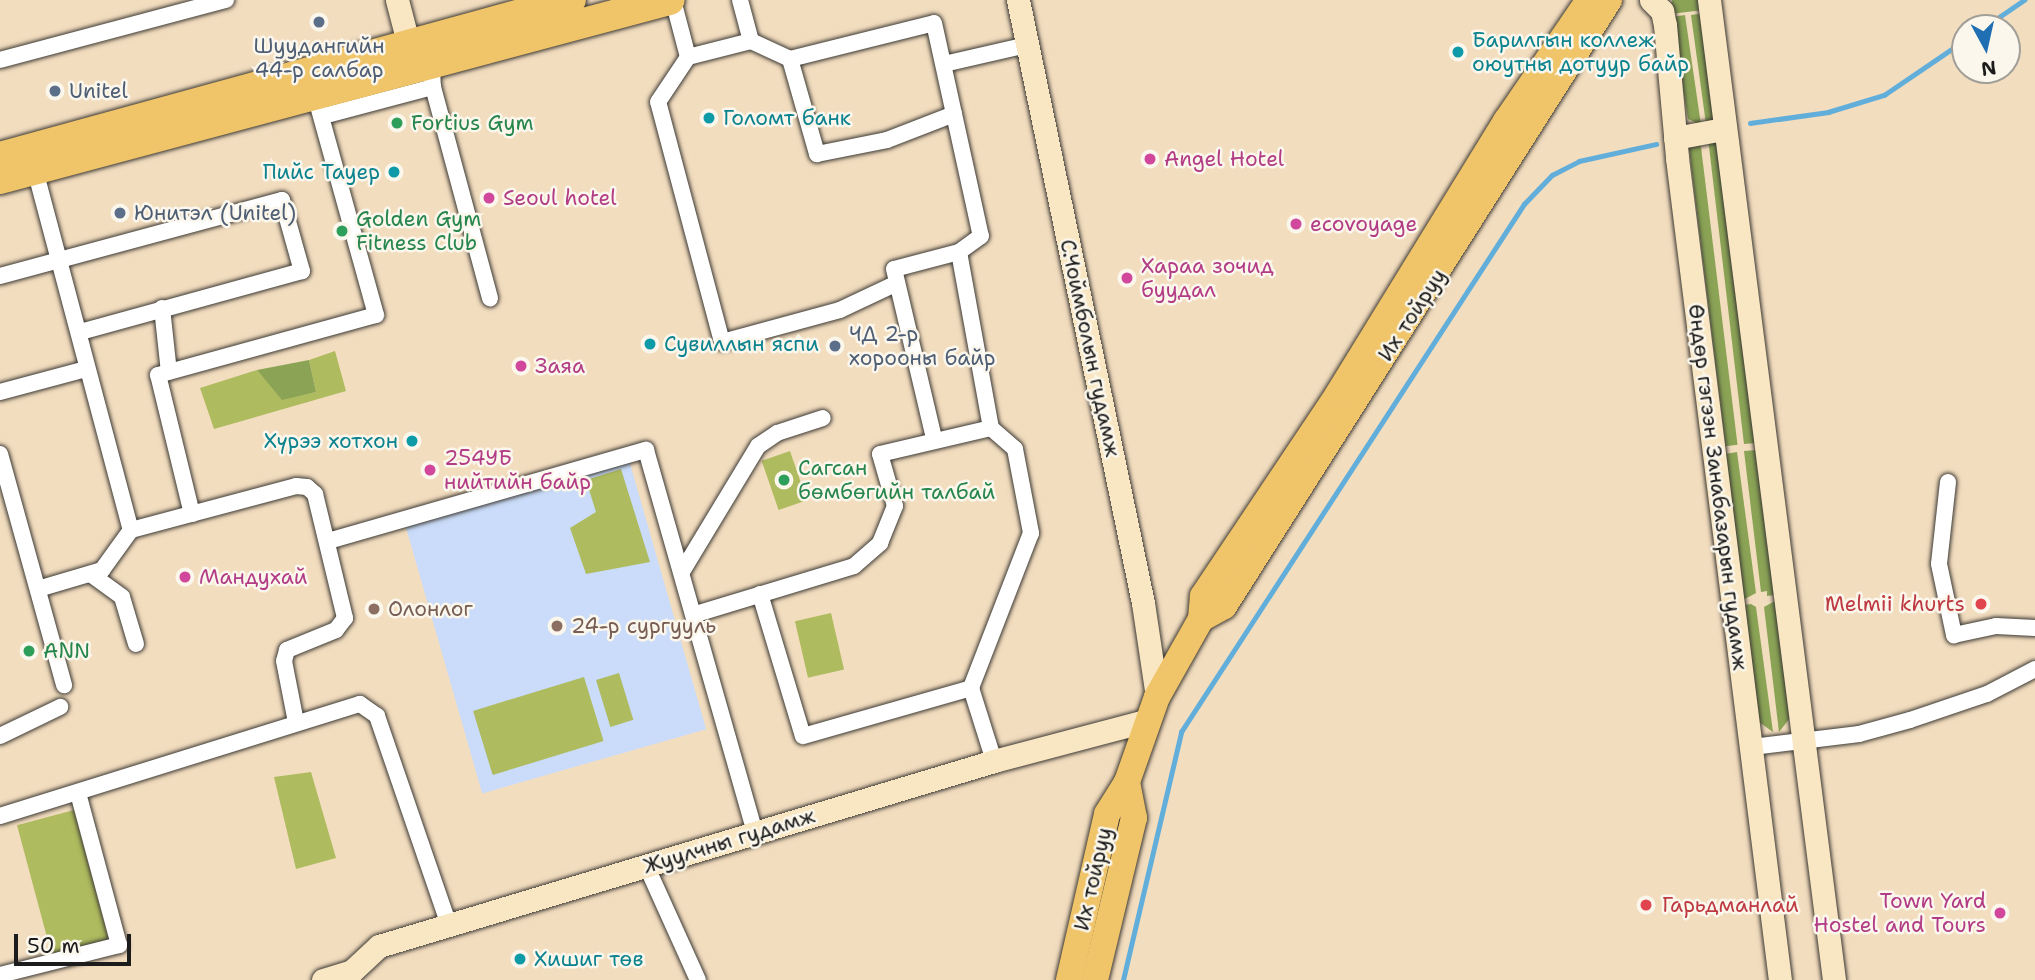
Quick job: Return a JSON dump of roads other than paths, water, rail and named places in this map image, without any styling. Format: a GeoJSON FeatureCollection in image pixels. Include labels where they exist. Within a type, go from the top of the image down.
{"type":"FeatureCollection","features":[{"type":"Feature","properties":{"kind":"highway"},"geometry":{"type":"LineString","coordinates":[[0,179],[319,105],[425,66],[571,0]]}},
{"type":"Feature","properties":{"kind":"highway"},"geometry":{"type":"LineString","coordinates":[[0,157],[425,66],[674,8]]}},
{"type":"Feature","properties":{"kind":"main road","name":"Их тойруу"},"geometry":{"type":"LineString","coordinates":[[1069,980],[1107,814],[1127,782],[1145,721],[1201,619],[1203,596],[1338,394],[1506,121],[1589,0]]}},
{"type":"Feature","properties":{"kind":"main road","name":"Их тойруу"},"geometry":{"type":"LineString","coordinates":[[1201,619],[1224,606],[1609,0]]}},
{"type":"Feature","properties":{"kind":"main road","name":"Их тойруу"},"geometry":{"type":"LineString","coordinates":[[1095,980],[1134,818],[1127,782]]}},
{"type":"Feature","properties":{"kind":"street"},"geometry":{"type":"LineString","coordinates":[[0,60],[226,0]]}},
{"type":"Feature","properties":{"kind":"street"},"geometry":{"type":"LineString","coordinates":[[397,0],[425,66],[490,298]]}},
{"type":"Feature","properties":{"kind":"street","name":"С.Чоймболын гудамж"},"geometry":{"type":"LineString","coordinates":[[1018,0],[1143,603],[1157,697]]}},
{"type":"Feature","properties":{"kind":"street","name":"Өндөр гэгээн Занабазарын гудамж"},"geometry":{"type":"LineString","coordinates":[[1651,0],[1662,11],[1675,138],[1780,980]]}},
{"type":"Feature","properties":{"kind":"street"},"geometry":{"type":"LineString","coordinates":[[1709,0],[1723,129],[1833,980]]}},
{"type":"Feature","properties":{"kind":"street"},"geometry":{"type":"LineString","coordinates":[[741,4],[751,41]]}},
{"type":"Feature","properties":{"kind":"street"},"geometry":{"type":"LineString","coordinates":[[674,8],[688,57]]}},
{"type":"Feature","properties":{"kind":"street"},"geometry":{"type":"LineString","coordinates":[[895,284],[840,310],[722,342],[658,102],[688,57],[751,41],[790,59],[934,23],[981,236],[959,252],[894,269],[895,284],[934,438]]}},
{"type":"Feature","properties":{"kind":"street"},"geometry":{"type":"LineString","coordinates":[[944,64],[1027,45]]}},
{"type":"Feature","properties":{"kind":"street"},"geometry":{"type":"LineString","coordinates":[[790,59],[817,154],[887,140],[954,114]]}},
{"type":"Feature","properties":{"kind":"street"},"geometry":{"type":"LineString","coordinates":[[192,514],[158,375],[376,315],[319,105]]}},
{"type":"Feature","properties":{"kind":"street"},"geometry":{"type":"LineString","coordinates":[[1675,138],[1723,129]]}},
{"type":"Feature","properties":{"kind":"street"},"geometry":{"type":"LineString","coordinates":[[34,170],[56,261],[81,332],[86,369],[131,530]]}},
{"type":"Feature","properties":{"kind":"street"},"geometry":{"type":"LineString","coordinates":[[0,276],[282,200],[302,271],[81,332]]}},
{"type":"Feature","properties":{"kind":"street"},"geometry":{"type":"LineString","coordinates":[[959,252],[991,428],[1016,449],[1031,533],[971,688],[994,761]]}},
{"type":"Feature","properties":{"kind":"street"},"geometry":{"type":"LineString","coordinates":[[162,308],[169,372]]}},
{"type":"Feature","properties":{"kind":"street"},"geometry":{"type":"LineString","coordinates":[[0,392],[86,369]]}},
{"type":"Feature","properties":{"kind":"street"},"geometry":{"type":"LineString","coordinates":[[683,570],[758,446],[777,433],[823,418]]}},
{"type":"Feature","properties":{"kind":"street"},"geometry":{"type":"LineString","coordinates":[[696,614],[854,566],[880,543],[895,506],[880,454],[934,438],[991,428]]}},
{"type":"Feature","properties":{"kind":"street"},"geometry":{"type":"LineString","coordinates":[[328,541],[646,450],[696,614],[755,834]]}},
{"type":"Feature","properties":{"kind":"street"},"geometry":{"type":"LineString","coordinates":[[0,454],[64,685]]}},
{"type":"Feature","properties":{"kind":"street"},"geometry":{"type":"LineString","coordinates":[[1948,482],[1939,564],[1954,635],[1996,626],[2035,628]]}},
{"type":"Feature","properties":{"kind":"street"},"geometry":{"type":"LineString","coordinates":[[38,589],[92,575],[110,561],[131,530],[302,485],[315,494],[345,618],[335,630],[287,650],[284,661],[296,722]]}},
{"type":"Feature","properties":{"kind":"street"},"geometry":{"type":"LineString","coordinates":[[92,575],[122,597],[136,644]]}},
{"type":"Feature","properties":{"kind":"street"},"geometry":{"type":"LineString","coordinates":[[760,594],[803,736],[971,688]]}},
{"type":"Feature","properties":{"kind":"street"},"geometry":{"type":"LineString","coordinates":[[1752,747],[1803,742],[1910,720],[1987,694],[2035,669]]}},
{"type":"Feature","properties":{"kind":"street"},"geometry":{"type":"LineString","coordinates":[[0,816],[353,704],[367,707],[377,716],[449,925]]}},
{"type":"Feature","properties":{"kind":"street"},"geometry":{"type":"LineString","coordinates":[[0,736],[61,708]]}},
{"type":"Feature","properties":{"kind":"street","name":"Жуулчны гудамж"},"geometry":{"type":"LineString","coordinates":[[323,980],[354,976],[380,946],[994,761],[1145,721]]}},
{"type":"Feature","properties":{"kind":"street"},"geometry":{"type":"LineString","coordinates":[[0,975],[119,945],[78,793]]}},
{"type":"Feature","properties":{"kind":"street"},"geometry":{"type":"LineString","coordinates":[[646,865],[698,980]]}},
{"type":"Feature","properties":{"kind":"waterway"},"geometry":{"type":"LineString","coordinates":[[2004,14],[2024,0]]}},
{"type":"Feature","properties":{"kind":"waterway"},"geometry":{"type":"LineString","coordinates":[[1750,123],[1828,112],[1884,95],[1951,50]]}},
{"type":"Feature","properties":{"kind":"waterway"},"geometry":{"type":"LineString","coordinates":[[1123,980],[1181,732],[1524,204],[1552,175],[1579,161],[1656,144]]}},
{"type":"Feature","properties":{"kind":"place","name":"Шуудангийн 44-р салбар"},"geometry":{"type":"Point","coordinates":[319,22]}},
{"type":"Feature","properties":{"kind":"place","name":"Барилгын коллеж оюутны дотуур байр"},"geometry":{"type":"Point","coordinates":[1458,52]}},
{"type":"Feature","properties":{"kind":"place","name":"Unitel"},"geometry":{"type":"Point","coordinates":[55,91]}},
{"type":"Feature","properties":{"kind":"place","name":"Голомт банк"},"geometry":{"type":"Point","coordinates":[709,118]}},
{"type":"Feature","properties":{"kind":"place","name":"Fortius Gym"},"geometry":{"type":"Point","coordinates":[397,123]}},
{"type":"Feature","properties":{"kind":"place","name":"Angel Hotel"},"geometry":{"type":"Point","coordinates":[1150,159]}},
{"type":"Feature","properties":{"kind":"place","name":"Пийс Тауер"},"geometry":{"type":"Point","coordinates":[394,172]}},
{"type":"Feature","properties":{"kind":"place","name":"Seoul hotel"},"geometry":{"type":"Point","coordinates":[489,198]}},
{"type":"Feature","properties":{"kind":"place","name":"Юнитэл (Unitel)"},"geometry":{"type":"Point","coordinates":[120,213]}},
{"type":"Feature","properties":{"kind":"place","name":"ecovoyage"},"geometry":{"type":"Point","coordinates":[1296,224]}},
{"type":"Feature","properties":{"kind":"place","name":"Golden Gym Fitness Club"},"geometry":{"type":"Point","coordinates":[342,231]}},
{"type":"Feature","properties":{"kind":"place","name":"Хараа зочид буудал"},"geometry":{"type":"Point","coordinates":[1127,278]}},
{"type":"Feature","properties":{"kind":"place","name":"Сувиллын яспи"},"geometry":{"type":"Point","coordinates":[650,344]}},
{"type":"Feature","properties":{"kind":"place","name":"ЧД 2-р хорооны байр"},"geometry":{"type":"Point","coordinates":[835,346]}},
{"type":"Feature","properties":{"kind":"place","name":"Заяа"},"geometry":{"type":"Point","coordinates":[521,366]}},
{"type":"Feature","properties":{"kind":"place","name":"Хүрээ хотхон"},"geometry":{"type":"Point","coordinates":[412,441]}},
{"type":"Feature","properties":{"kind":"place","name":"254УБ нийтийн байр"},"geometry":{"type":"Point","coordinates":[430,470]}},
{"type":"Feature","properties":{"kind":"place","name":"Сагсан бөмбөгийн талбай"},"geometry":{"type":"Point","coordinates":[784,480]}},
{"type":"Feature","properties":{"kind":"place","name":"Мандухай"},"geometry":{"type":"Point","coordinates":[185,577]}},
{"type":"Feature","properties":{"kind":"place","name":"Melmii khurts"},"geometry":{"type":"Point","coordinates":[1981,604]}},
{"type":"Feature","properties":{"kind":"place","name":"Олонлог"},"geometry":{"type":"Point","coordinates":[374,609]}},
{"type":"Feature","properties":{"kind":"place","name":"24-р сургууль"},"geometry":{"type":"Point","coordinates":[557,626]}},
{"type":"Feature","properties":{"kind":"place","name":"ANN"},"geometry":{"type":"Point","coordinates":[29,651]}},
{"type":"Feature","properties":{"kind":"place","name":"Гарьдманлай"},"geometry":{"type":"Point","coordinates":[1646,905]}},
{"type":"Feature","properties":{"kind":"place","name":"Town Yard Hostel and Tours"},"geometry":{"type":"Point","coordinates":[2000,913]}},
{"type":"Feature","properties":{"kind":"place","name":"Хишиг төв"},"geometry":{"type":"Point","coordinates":[520,959]}}]}
